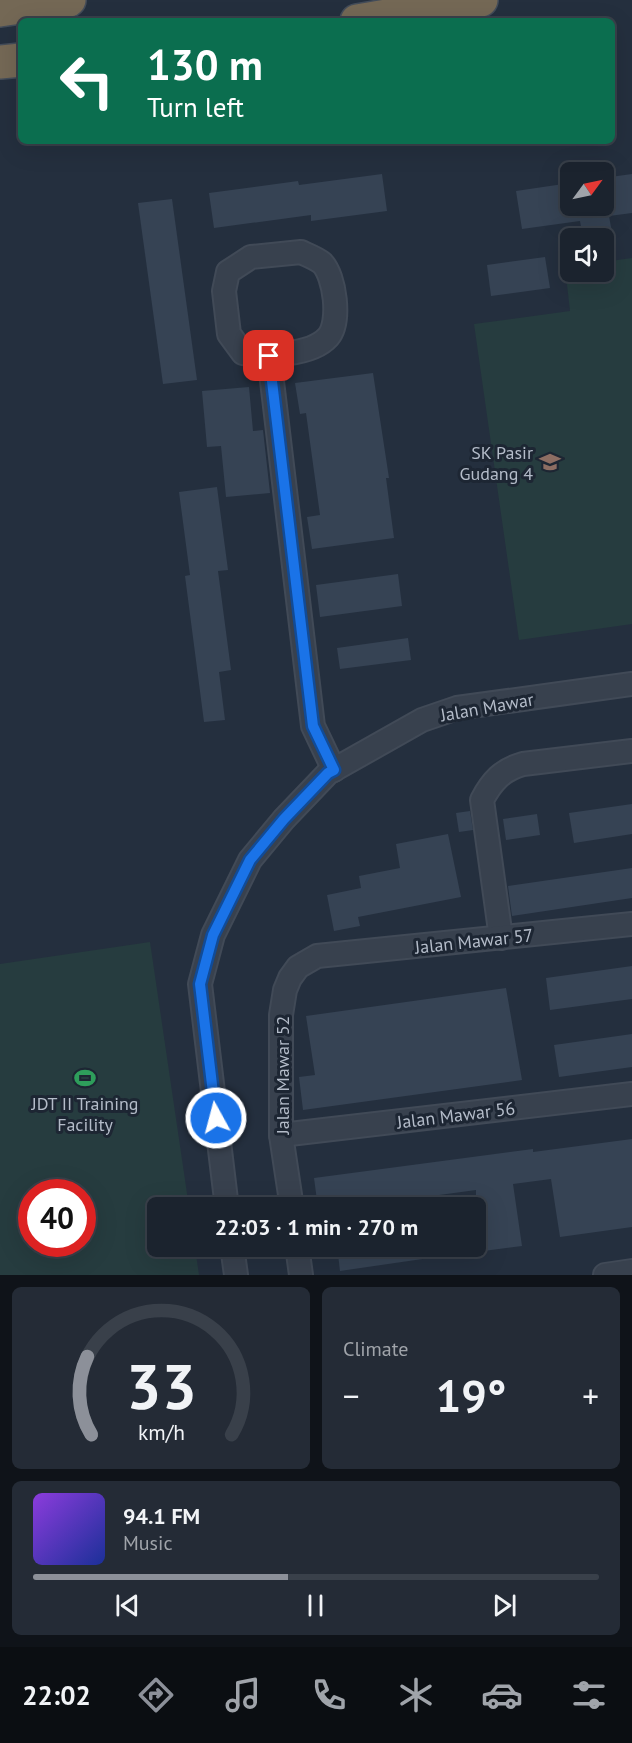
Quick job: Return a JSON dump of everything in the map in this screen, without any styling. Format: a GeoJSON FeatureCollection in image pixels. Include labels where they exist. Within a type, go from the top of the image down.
{"type":"FeatureCollection","features":[{"type":"Feature","properties":{"kind":"highway"},"geometry":{"type":"LineString","coordinates":[[0,10],[69,0]]}},
{"type":"Feature","properties":{"kind":"highway"},"geometry":{"type":"LineString","coordinates":[[375,18],[481,0]]}},
{"type":"Feature","properties":{"kind":"highway"},"geometry":{"type":"LineString","coordinates":[[0,62],[18,60]]}},
{"type":"Feature","properties":{"kind":"street"},"geometry":{"type":"LineString","coordinates":[[301,252],[321,261],[330,274],[336,318],[328,337],[311,348],[269,356],[243,353],[229,334],[224,291],[228,272],[251,257],[301,252]]}},
{"type":"Feature","properties":{"kind":"street"},"geometry":{"type":"LineString","coordinates":[[269,356],[313,726],[334,770]]}},
{"type":"Feature","properties":{"kind":"street","name":"Jalan Mawar"},"geometry":{"type":"LineString","coordinates":[[226,1197],[200,984],[213,935],[250,860],[284,819],[328,773],[422,720],[457,708],[632,684]]}},
{"type":"Feature","properties":{"kind":"street"},"geometry":{"type":"LineString","coordinates":[[501,938],[482,800],[489,787],[509,768],[523,764],[632,751]]}},
{"type":"Feature","properties":{"kind":"street","name":"Jalan Mawar 57"},"geometry":{"type":"LineString","coordinates":[[317,956],[632,924]]}},
{"type":"Feature","properties":{"kind":"street","name":"Jalan Mawar 52"},"geometry":{"type":"LineString","coordinates":[[289,1197],[281,1135],[281,1016],[285,990],[290,978],[298,967],[317,956]]}},
{"type":"Feature","properties":{"kind":"street","name":"Jalan Mawar 56"},"geometry":{"type":"LineString","coordinates":[[281,1135],[632,1094]]}},
{"type":"Feature","properties":{"kind":"street"},"geometry":{"type":"LineString","coordinates":[[234,1257],[236,1275]]}},
{"type":"Feature","properties":{"kind":"street"},"geometry":{"type":"LineString","coordinates":[[299,1257],[301,1275]]}},
{"type":"Feature","properties":{"kind":"street"},"geometry":{"type":"LineString","coordinates":[[605,1275],[632,1271]]}},
{"type":"Feature","properties":{"kind":"green space"},"geometry":{"type":"Polygon","coordinates":[[[632,258],[632,624],[519,640],[474,324],[570,311],[567,282],[614,282],[614,260],[632,258]]]}},
{"type":"Feature","properties":{"kind":"green space","name":"JDT II Training Facility"},"geometry":{"type":"Polygon","coordinates":[[[150,942],[188,1197],[147,1197],[147,1257],[196,1257],[199,1275],[0,1275],[0,964],[150,942]]]}},
{"type":"Feature","properties":{"kind":"building"},"geometry":{"type":"Polygon","coordinates":[[[382,174],[387,211],[311,221],[311,215],[214,228],[209,193],[298,181],[299,185],[382,174]]]}},
{"type":"Feature","properties":{"kind":"building"},"geometry":{"type":"Polygon","coordinates":[[[632,174],[632,213],[614,215],[614,176],[632,174]]]}},
{"type":"Feature","properties":{"kind":"building"},"geometry":{"type":"Polygon","coordinates":[[[560,184],[560,216],[609,216],[611,228],[581,228],[580,221],[522,229],[516,191],[560,184]]]}},
{"type":"Feature","properties":{"kind":"building"},"geometry":{"type":"Polygon","coordinates":[[[172,199],[197,380],[163,384],[138,203],[172,199]]]}},
{"type":"Feature","properties":{"kind":"building"},"geometry":{"type":"Polygon","coordinates":[[[545,257],[550,288],[491,296],[487,265],[545,257]]]}},
{"type":"Feature","properties":{"kind":"building"},"geometry":{"type":"Polygon","coordinates":[[[373,373],[389,478],[386,478],[394,538],[312,549],[307,517],[320,515],[306,413],[300,414],[295,383],[373,373]]]}},
{"type":"Feature","properties":{"kind":"building"},"geometry":{"type":"Polygon","coordinates":[[[249,387],[253,431],[263,430],[270,493],[226,497],[221,446],[207,447],[202,391],[249,387]]]}},
{"type":"Feature","properties":{"kind":"building"},"geometry":{"type":"Polygon","coordinates":[[[217,487],[228,570],[218,571],[231,670],[219,672],[225,720],[204,722],[185,576],[190,575],[179,492],[217,487]]]}},
{"type":"Feature","properties":{"kind":"building"},"geometry":{"type":"Polygon","coordinates":[[[398,574],[402,606],[320,617],[316,585],[398,574]]]}},
{"type":"Feature","properties":{"kind":"building"},"geometry":{"type":"Polygon","coordinates":[[[408,638],[411,660],[340,669],[337,648],[408,638]]]}},
{"type":"Feature","properties":{"kind":"building"},"geometry":{"type":"Polygon","coordinates":[[[632,804],[632,834],[574,843],[569,813],[632,804]]]}},
{"type":"Feature","properties":{"kind":"building"},"geometry":{"type":"Polygon","coordinates":[[[470,811],[473,830],[459,832],[456,813],[470,811]]]}},
{"type":"Feature","properties":{"kind":"building"},"geometry":{"type":"Polygon","coordinates":[[[537,814],[540,835],[506,840],[503,819],[537,814]]]}},
{"type":"Feature","properties":{"kind":"building"},"geometry":{"type":"Polygon","coordinates":[[[448,834],[461,897],[358,917],[360,926],[334,931],[327,895],[361,888],[359,876],[400,868],[396,844],[448,834]]]}},
{"type":"Feature","properties":{"kind":"building"},"geometry":{"type":"Polygon","coordinates":[[[632,868],[632,898],[512,916],[508,886],[632,868]]]}},
{"type":"Feature","properties":{"kind":"building"},"geometry":{"type":"Polygon","coordinates":[[[632,966],[632,999],[550,1010],[546,978],[632,966]]]}},
{"type":"Feature","properties":{"kind":"building"},"geometry":{"type":"Polygon","coordinates":[[[506,988],[522,1080],[303,1110],[299,1077],[315,1075],[306,1016],[506,988]]]}},
{"type":"Feature","properties":{"kind":"building"},"geometry":{"type":"Polygon","coordinates":[[[632,1034],[632,1067],[559,1077],[554,1045],[632,1034]]]}},
{"type":"Feature","properties":{"kind":"building"},"geometry":{"type":"Polygon","coordinates":[[[632,1139],[632,1227],[560,1237],[551,1179],[513,1184],[522,1246],[486,1251],[486,1197],[476,1197],[476,1190],[425,1197],[317,1197],[314,1178],[533,1149],[533,1152],[632,1139]]]}},
{"type":"Feature","properties":{"kind":"building"},"geometry":{"type":"Polygon","coordinates":[[[338,1257],[436,1257],[340,1271],[338,1257]]]}},
{"type":"Feature","properties":{"kind":"place","name":"SK Pasir Gudang 4"},"geometry":{"type":"Point","coordinates":[550,462]}},
{"type":"Feature","properties":{"kind":"place","name":"JDT II Training Facility"},"geometry":{"type":"Point","coordinates":[85,1078]}},
{"type":"Feature","properties":{"kind":"route"},"geometry":{"type":"LineString","coordinates":[[216,1118],[200,984],[213,935],[250,860],[284,819],[328,773],[334,770],[313,726],[269,356]]}}]}
